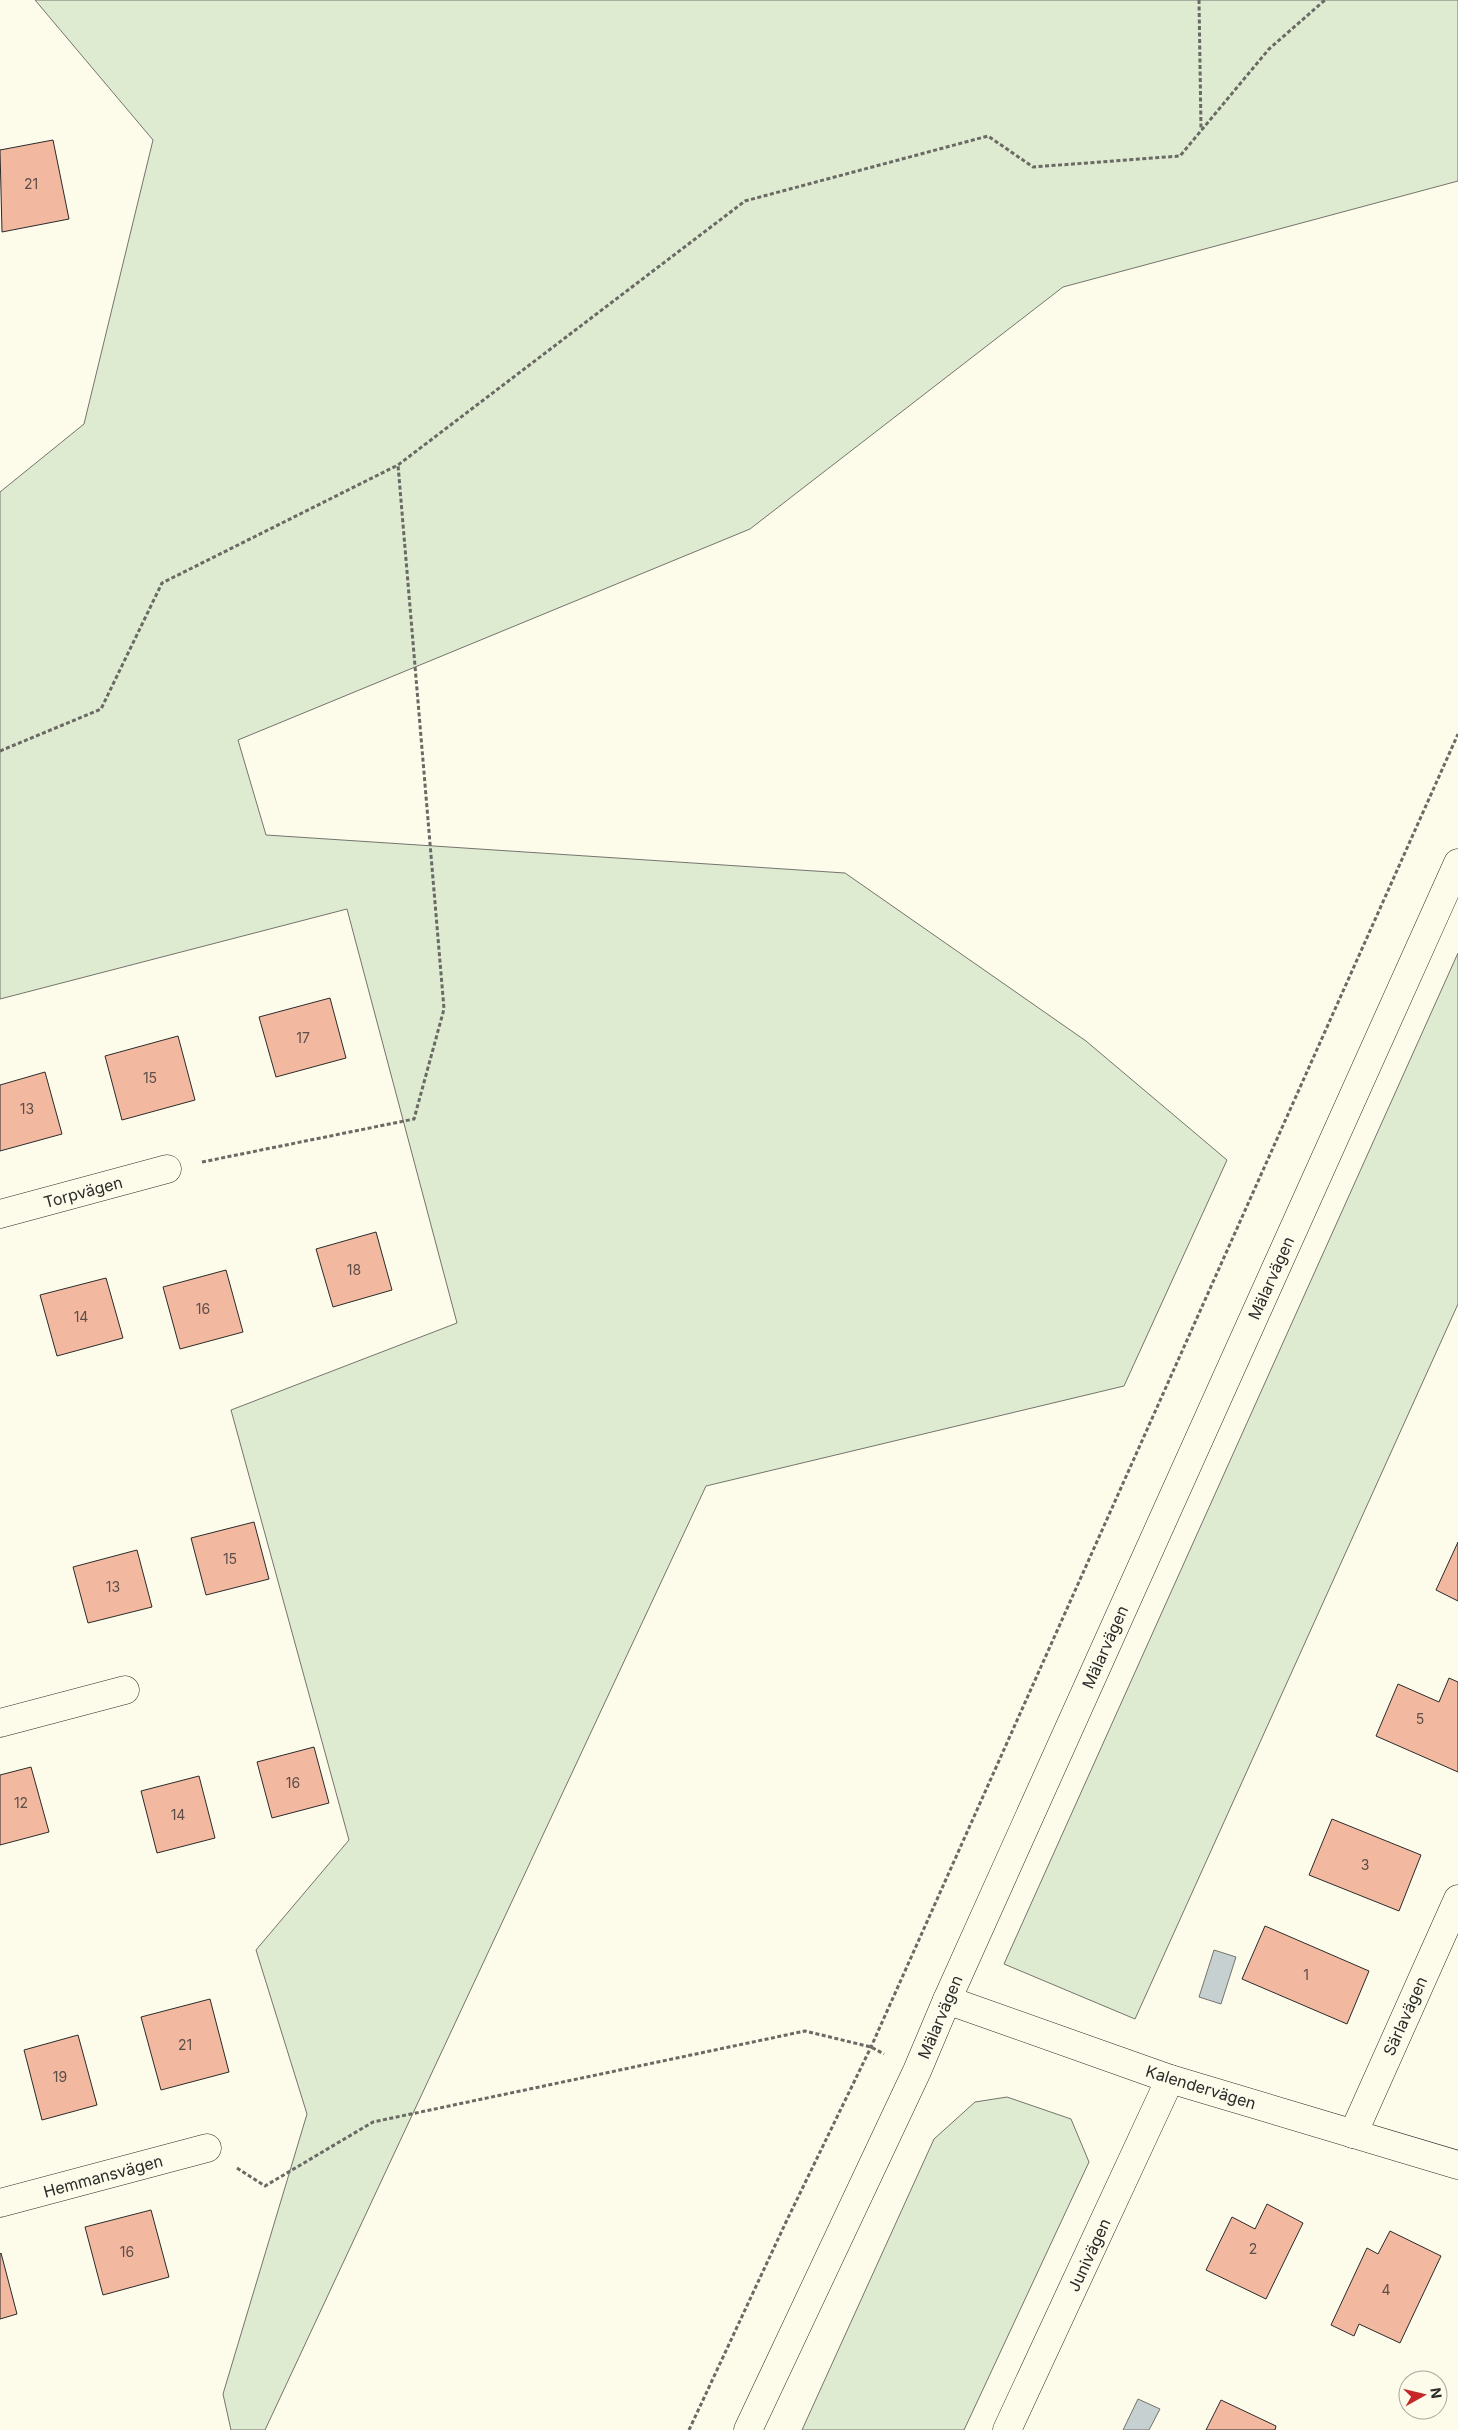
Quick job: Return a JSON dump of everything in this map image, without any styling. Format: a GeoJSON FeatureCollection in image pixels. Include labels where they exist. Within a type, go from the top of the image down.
{"type":"FeatureCollection","features":[{"type":"Feature","properties":{"kind":"street","name":"Mälarvägen"},"geometry":{"type":"LineString","coordinates":[[748,2430],[917,2071],[947,2000],[1458,863]]}},
{"type":"Feature","properties":{"kind":"street","name":"Torpvägen"},"geometry":{"type":"LineString","coordinates":[[0,1214],[167,1169]]}},
{"type":"Feature","properties":{"kind":"street"},"geometry":{"type":"LineString","coordinates":[[0,1723],[125,1690]]}},
{"type":"Feature","properties":{"kind":"street","name":"Särlavägen"},"geometry":{"type":"LineString","coordinates":[[1353,2134],[1458,1898]]}},
{"type":"Feature","properties":{"kind":"street","name":"Kalendervägen"},"geometry":{"type":"LineString","coordinates":[[947,2000],[1170,2079],[1458,2165]]}},
{"type":"Feature","properties":{"kind":"street","name":"Junivägen"},"geometry":{"type":"LineString","coordinates":[[1007,2430],[1170,2079]]}},
{"type":"Feature","properties":{"kind":"street","name":"Hemmansvägen"},"geometry":{"type":"LineString","coordinates":[[0,2203],[207,2148]]}},
{"type":"Feature","properties":{"kind":"path"},"geometry":{"type":"LineString","coordinates":[[1199,0],[1201,130]]}},
{"type":"Feature","properties":{"kind":"path"},"geometry":{"type":"LineString","coordinates":[[0,751],[101,708],[162,583],[398,465],[745,202],[988,136],[1033,167],[1180,156],[1269,49],[1325,0]]}},
{"type":"Feature","properties":{"kind":"path"},"geometry":{"type":"LineString","coordinates":[[167,1169],[414,1119],[444,1009],[398,465]]}},
{"type":"Feature","properties":{"kind":"path"},"geometry":{"type":"LineString","coordinates":[[689,2430],[786,2222],[871,2047],[1458,734]]}},
{"type":"Feature","properties":{"kind":"path"},"geometry":{"type":"LineString","coordinates":[[265,2186],[373,2122],[805,2031],[871,2047],[917,2071]]}},
{"type":"Feature","properties":{"kind":"green space"},"geometry":{"type":"Polygon","coordinates":[[[35,0],[1458,0],[1458,181],[1063,287],[750,529],[238,740],[266,835],[845,873],[1086,1041],[1227,1160],[1124,1386],[706,1486],[265,2430],[231,2430],[223,2394],[307,2114],[256,1950],[349,1840],[231,1410],[457,1323],[347,909],[0,999],[0,492],[84,424],[153,140],[35,0]]]}},
{"type":"Feature","properties":{"kind":"green space"},"geometry":{"type":"Polygon","coordinates":[[[1458,953],[1458,1304],[1135,2019],[1004,1964],[1458,953]]]}},
{"type":"Feature","properties":{"kind":"green space"},"geometry":{"type":"Polygon","coordinates":[[[1007,2097],[1071,2119],[1089,2162],[964,2430],[802,2430],[934,2139],[975,2102],[1007,2097]]]}},
{"type":"Feature","properties":{"kind":"shaded area"},"geometry":{"type":"Polygon","coordinates":[[[1214,1950],[1236,1957],[1221,2004],[1199,1997],[1214,1950]]]}},
{"type":"Feature","properties":{"kind":"shaded area"},"geometry":{"type":"Polygon","coordinates":[[[1138,2399],[1160,2409],[1149,2430],[1123,2430],[1138,2399]]]}},
{"type":"Feature","properties":{"kind":"building"},"geometry":{"type":"Polygon","coordinates":[[[53,140],[69,219],[2,232],[0,150],[53,140]]]}},
{"type":"Feature","properties":{"kind":"building"},"geometry":{"type":"Polygon","coordinates":[[[330,998],[346,1058],[276,1077],[259,1017],[330,998]]]}},
{"type":"Feature","properties":{"kind":"building"},"geometry":{"type":"Polygon","coordinates":[[[178,1036],[195,1100],[122,1120],[105,1056],[178,1036]]]}},
{"type":"Feature","properties":{"kind":"building"},"geometry":{"type":"Polygon","coordinates":[[[45,1072],[62,1134],[0,1151],[0,1085],[45,1072]]]}},
{"type":"Feature","properties":{"kind":"building"},"geometry":{"type":"Polygon","coordinates":[[[376,1232],[392,1290],[333,1307],[316,1249],[376,1232]]]}},
{"type":"Feature","properties":{"kind":"building"},"geometry":{"type":"Polygon","coordinates":[[[226,1270],[243,1332],[180,1349],[163,1287],[226,1270]]]}},
{"type":"Feature","properties":{"kind":"building"},"geometry":{"type":"Polygon","coordinates":[[[106,1278],[123,1338],[57,1356],[40,1295],[106,1278]]]}},
{"type":"Feature","properties":{"kind":"building"},"geometry":{"type":"Polygon","coordinates":[[[254,1522],[269,1579],[206,1595],[191,1538],[254,1522]]]}},
{"type":"Feature","properties":{"kind":"building"},"geometry":{"type":"Polygon","coordinates":[[[1458,1542],[1458,1601],[1436,1590],[1458,1542]]]}},
{"type":"Feature","properties":{"kind":"building"},"geometry":{"type":"Polygon","coordinates":[[[137,1550],[152,1607],[88,1623],[73,1567],[137,1550]]]}},
{"type":"Feature","properties":{"kind":"building"},"geometry":{"type":"Polygon","coordinates":[[[1449,1678],[1458,1682],[1458,1772],[1376,1736],[1398,1684],[1439,1702],[1449,1678]]]}},
{"type":"Feature","properties":{"kind":"building"},"geometry":{"type":"Polygon","coordinates":[[[314,1747],[329,1803],[272,1818],[257,1762],[314,1747]]]}},
{"type":"Feature","properties":{"kind":"building"},"geometry":{"type":"Polygon","coordinates":[[[31,1767],[49,1832],[0,1845],[0,1775],[31,1767]]]}},
{"type":"Feature","properties":{"kind":"building"},"geometry":{"type":"Polygon","coordinates":[[[199,1776],[215,1838],[157,1853],[141,1791],[199,1776]]]}},
{"type":"Feature","properties":{"kind":"building"},"geometry":{"type":"Polygon","coordinates":[[[1332,1819],[1421,1855],[1399,1911],[1309,1875],[1332,1819]]]}},
{"type":"Feature","properties":{"kind":"building"},"geometry":{"type":"Polygon","coordinates":[[[1265,1926],[1369,1971],[1347,2024],[1242,1979],[1265,1926]]]}},
{"type":"Feature","properties":{"kind":"building"},"geometry":{"type":"Polygon","coordinates":[[[210,1999],[229,2072],[161,2090],[141,2017],[210,1999]]]}},
{"type":"Feature","properties":{"kind":"building"},"geometry":{"type":"Polygon","coordinates":[[[78,2035],[97,2105],[42,2120],[24,2050],[78,2035]]]}},
{"type":"Feature","properties":{"kind":"building"},"geometry":{"type":"Polygon","coordinates":[[[1267,2204],[1303,2223],[1266,2299],[1206,2270],[1232,2217],[1255,2229],[1267,2204]]]}},
{"type":"Feature","properties":{"kind":"building"},"geometry":{"type":"Polygon","coordinates":[[[151,2210],[169,2277],[103,2295],[85,2227],[151,2210]]]}},
{"type":"Feature","properties":{"kind":"building"},"geometry":{"type":"Polygon","coordinates":[[[1390,2231],[1441,2256],[1400,2343],[1359,2324],[1354,2336],[1331,2325],[1367,2248],[1378,2254],[1390,2231]]]}},
{"type":"Feature","properties":{"kind":"building"},"geometry":{"type":"Polygon","coordinates":[[[0,2254],[17,2314],[0,2319],[0,2254]]]}},
{"type":"Feature","properties":{"kind":"building"},"geometry":{"type":"Polygon","coordinates":[[[1221,2400],[1276,2426],[1275,2430],[1206,2430],[1221,2400]]]}}]}
